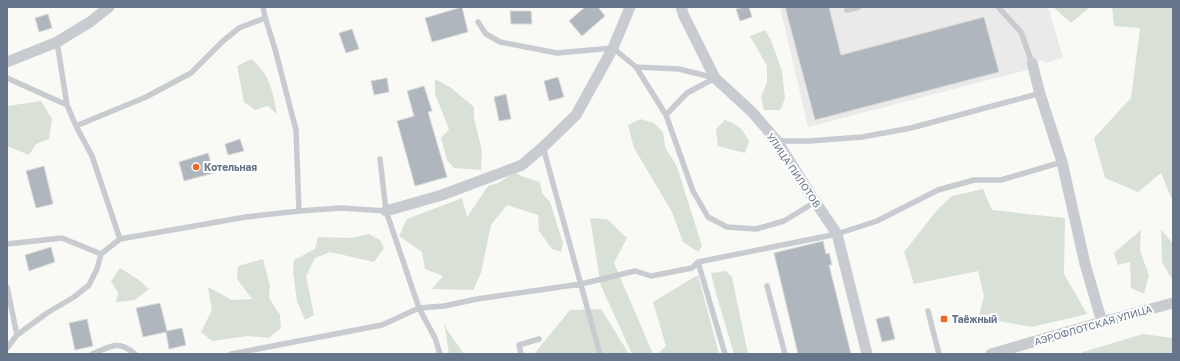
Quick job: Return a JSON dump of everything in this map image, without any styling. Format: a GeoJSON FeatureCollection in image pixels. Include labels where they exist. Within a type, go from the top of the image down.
{"type":"FeatureCollection","features":[{"type":"Feature","properties":{"kind":"street"},"geometry":{"type":"LineString","coordinates":[[7,62],[57,42],[90,22],[109,7]]}},
{"type":"Feature","properties":{"kind":"street"},"geometry":{"type":"LineString","coordinates":[[386,210],[442,195],[522,165],[576,115],[613,48],[630,7]]}},
{"type":"Feature","properties":{"kind":"street","name":"УЛИЦА ПИЛОТОВ"},"geometry":{"type":"LineString","coordinates":[[681,7],[715,78],[752,112],[777,141],[837,234],[867,354]]}},
{"type":"Feature","properties":{"kind":"street"},"geometry":{"type":"LineString","coordinates":[[1032,64],[1062,162],[1085,264],[1102,322]]}},
{"type":"Feature","properties":{"kind":"street","name":"АЭРОФЛОТСКАЯ УЛИЦА"},"geometry":{"type":"LineString","coordinates":[[991,354],[1173,303]]}},
{"type":"Feature","properties":{"kind":"lane"},"geometry":{"type":"LineString","coordinates":[[263,7],[296,130],[299,210]]}},
{"type":"Feature","properties":{"kind":"lane"},"geometry":{"type":"LineString","coordinates":[[847,10],[858,7]]}},
{"type":"Feature","properties":{"kind":"lane"},"geometry":{"type":"LineString","coordinates":[[998,7],[1021,32],[1032,64]]}},
{"type":"Feature","properties":{"kind":"lane"},"geometry":{"type":"LineString","coordinates":[[76,126],[146,97],[191,73],[223,41],[239,28],[265,18]]}},
{"type":"Feature","properties":{"kind":"lane"},"geometry":{"type":"LineString","coordinates":[[478,22],[486,34],[500,42],[557,53],[613,48],[636,67],[666,115],[693,191],[708,217],[727,227],[756,228],[784,221],[816,202]]}},
{"type":"Feature","properties":{"kind":"lane"},"geometry":{"type":"LineString","coordinates":[[57,42],[67,105],[92,156],[120,239]]}},
{"type":"Feature","properties":{"kind":"lane"},"geometry":{"type":"LineString","coordinates":[[636,67],[679,69],[715,78]]}},
{"type":"Feature","properties":{"kind":"lane"},"geometry":{"type":"LineString","coordinates":[[7,78],[67,105]]}},
{"type":"Feature","properties":{"kind":"lane"},"geometry":{"type":"LineString","coordinates":[[666,115],[687,93],[715,78]]}},
{"type":"Feature","properties":{"kind":"lane"},"geometry":{"type":"LineString","coordinates":[[777,141],[809,141],[862,137],[911,128],[1041,93]]}},
{"type":"Feature","properties":{"kind":"lane"},"geometry":{"type":"LineString","coordinates":[[543,147],[600,354]]}},
{"type":"Feature","properties":{"kind":"lane"},"geometry":{"type":"LineString","coordinates":[[380,159],[386,210],[420,308],[435,338],[440,354]]}},
{"type":"Feature","properties":{"kind":"lane"},"geometry":{"type":"LineString","coordinates":[[231,354],[246,353],[382,325],[420,308],[444,306],[477,299],[581,284],[636,271],[651,276],[692,268],[698,262],[837,234],[877,221],[938,190],[974,180],[1001,180],[1062,162]]}},
{"type":"Feature","properties":{"kind":"lane"},"geometry":{"type":"LineString","coordinates":[[7,348],[16,335],[47,313],[74,298],[89,285],[97,269],[101,254],[120,239],[246,217],[299,210],[341,208],[386,210]]}},
{"type":"Feature","properties":{"kind":"lane"},"geometry":{"type":"LineString","coordinates":[[7,244],[62,238],[101,254]]}},
{"type":"Feature","properties":{"kind":"lane"},"geometry":{"type":"LineString","coordinates":[[698,262],[725,354]]}},
{"type":"Feature","properties":{"kind":"lane"},"geometry":{"type":"LineString","coordinates":[[767,286],[785,354]]}},
{"type":"Feature","properties":{"kind":"lane"},"geometry":{"type":"LineString","coordinates":[[7,287],[16,335]]}},
{"type":"Feature","properties":{"kind":"lane"},"geometry":{"type":"LineString","coordinates":[[928,311],[939,354]]}},
{"type":"Feature","properties":{"kind":"lane"},"geometry":{"type":"LineString","coordinates":[[521,354],[519,345],[539,340]]}},
{"type":"Feature","properties":{"kind":"lane"},"geometry":{"type":"LineString","coordinates":[[92,354],[115,345],[128,348],[135,354]]}},
{"type":"Feature","properties":{"kind":"shaded area"},"geometry":{"type":"Polygon","coordinates":[[[780,7],[1048,7],[1063,58],[1045,63],[1044,60],[1026,65],[1027,70],[808,127],[780,7]]]}},
{"type":"Feature","properties":{"kind":"shaded area"},"geometry":{"type":"Polygon","coordinates":[[[1053,7],[1087,7],[1088,9],[1071,23],[1053,7]]]}},
{"type":"Feature","properties":{"kind":"shaded area"},"geometry":{"type":"Polygon","coordinates":[[[1112,7],[1173,7],[1173,202],[1161,173],[1138,192],[1105,178],[1094,138],[1131,98],[1140,28],[1114,26],[1112,7]]]}},
{"type":"Feature","properties":{"kind":"shaded area"},"geometry":{"type":"Polygon","coordinates":[[[765,30],[771,40],[782,71],[785,99],[780,110],[764,110],[761,97],[767,82],[767,66],[750,36],[765,30]]]}},
{"type":"Feature","properties":{"kind":"shaded area"},"geometry":{"type":"Polygon","coordinates":[[[251,59],[267,77],[274,98],[277,114],[268,106],[255,110],[244,102],[237,66],[251,59]]]}},
{"type":"Feature","properties":{"kind":"shaded area"},"geometry":{"type":"Polygon","coordinates":[[[435,79],[450,87],[474,107],[474,118],[482,151],[481,170],[454,168],[447,160],[441,138],[449,129],[435,94],[435,79]]]}},
{"type":"Feature","properties":{"kind":"shaded area"},"geometry":{"type":"Polygon","coordinates":[[[41,101],[52,119],[49,139],[36,144],[29,155],[7,146],[7,106],[41,101]]]}},
{"type":"Feature","properties":{"kind":"shaded area"},"geometry":{"type":"Polygon","coordinates":[[[640,119],[654,123],[663,132],[665,147],[677,167],[702,246],[698,252],[683,242],[672,212],[634,148],[628,125],[640,119]]]}},
{"type":"Feature","properties":{"kind":"shaded area"},"geometry":{"type":"Polygon","coordinates":[[[725,120],[740,128],[746,136],[749,141],[745,153],[718,146],[716,129],[725,120]]]}},
{"type":"Feature","properties":{"kind":"shaded area"},"geometry":{"type":"Polygon","coordinates":[[[515,172],[521,176],[540,182],[542,193],[550,202],[563,243],[561,252],[552,249],[539,231],[538,215],[507,205],[491,225],[481,273],[473,290],[432,289],[443,276],[425,269],[422,252],[399,236],[407,219],[462,198],[467,217],[488,186],[498,183],[515,172]]]}},
{"type":"Feature","properties":{"kind":"shaded area"},"geometry":{"type":"Polygon","coordinates":[[[983,189],[992,210],[1065,218],[1064,274],[1087,314],[1032,327],[993,320],[978,319],[984,296],[978,271],[914,284],[904,252],[938,209],[952,196],[983,189]]]}},
{"type":"Feature","properties":{"kind":"shaded area"},"geometry":{"type":"Polygon","coordinates":[[[590,218],[607,219],[627,238],[614,263],[653,354],[632,354],[601,286],[590,218]]]}},
{"type":"Feature","properties":{"kind":"shaded area"},"geometry":{"type":"Polygon","coordinates":[[[1161,229],[1173,244],[1173,281],[1162,262],[1161,229]]]}},
{"type":"Feature","properties":{"kind":"shaded area"},"geometry":{"type":"Polygon","coordinates":[[[1141,230],[1140,251],[1149,275],[1144,294],[1131,288],[1130,262],[1118,265],[1114,253],[1141,230]]]}},
{"type":"Feature","properties":{"kind":"shaded area"},"geometry":{"type":"Polygon","coordinates":[[[369,234],[380,240],[384,248],[374,262],[330,252],[315,258],[306,276],[314,315],[305,320],[297,301],[293,271],[294,260],[315,249],[318,237],[352,238],[369,234]]]}},
{"type":"Feature","properties":{"kind":"shaded area"},"geometry":{"type":"Polygon","coordinates":[[[263,259],[270,286],[269,298],[280,315],[281,328],[269,338],[248,336],[212,341],[201,332],[212,310],[208,287],[232,300],[252,299],[237,279],[238,266],[263,259]]]}},
{"type":"Feature","properties":{"kind":"shaded area"},"geometry":{"type":"Polygon","coordinates":[[[120,268],[139,280],[149,289],[135,300],[116,302],[118,293],[111,281],[120,268]]]}},
{"type":"Feature","properties":{"kind":"shaded area"},"geometry":{"type":"Polygon","coordinates":[[[726,271],[732,277],[748,354],[734,354],[715,290],[711,273],[726,271]]]}},
{"type":"Feature","properties":{"kind":"shaded area"},"geometry":{"type":"Polygon","coordinates":[[[698,275],[719,354],[657,354],[666,346],[653,302],[698,275]]]}},
{"type":"Feature","properties":{"kind":"shaded area"},"geometry":{"type":"Polygon","coordinates":[[[601,309],[629,354],[534,354],[570,310],[601,309]]]}},
{"type":"Feature","properties":{"kind":"shaded area"},"geometry":{"type":"Polygon","coordinates":[[[444,322],[447,330],[464,354],[449,354],[444,322]]]}},
{"type":"Feature","properties":{"kind":"shaded area"},"geometry":{"type":"Polygon","coordinates":[[[1143,334],[1173,338],[1173,354],[1080,354],[1083,352],[1143,334]]]}},
{"type":"Feature","properties":{"kind":"building"},"geometry":{"type":"Polygon","coordinates":[[[462,7],[468,32],[432,42],[425,18],[462,7]]]}},
{"type":"Feature","properties":{"kind":"building"},"geometry":{"type":"Polygon","coordinates":[[[585,7],[598,7],[605,16],[582,36],[569,21],[585,7]]]}},
{"type":"Feature","properties":{"kind":"building"},"geometry":{"type":"Polygon","coordinates":[[[749,7],[752,17],[740,21],[736,9],[749,7]]]}},
{"type":"Feature","properties":{"kind":"building"},"geometry":{"type":"Polygon","coordinates":[[[785,7],[829,7],[841,55],[984,17],[999,72],[815,120],[785,7]]]}},
{"type":"Feature","properties":{"kind":"building"},"geometry":{"type":"Polygon","coordinates":[[[510,11],[531,11],[532,24],[511,24],[510,11]]]}},
{"type":"Feature","properties":{"kind":"building"},"geometry":{"type":"Polygon","coordinates":[[[48,14],[52,28],[39,32],[35,18],[48,14]]]}},
{"type":"Feature","properties":{"kind":"building"},"geometry":{"type":"Polygon","coordinates":[[[352,29],[359,49],[346,53],[339,33],[352,29]]]}},
{"type":"Feature","properties":{"kind":"building"},"geometry":{"type":"Polygon","coordinates":[[[558,77],[564,97],[549,101],[544,81],[558,77]]]}},
{"type":"Feature","properties":{"kind":"building"},"geometry":{"type":"Polygon","coordinates":[[[387,78],[389,92],[374,95],[371,81],[387,78]]]}},
{"type":"Feature","properties":{"kind":"building"},"geometry":{"type":"Polygon","coordinates":[[[424,86],[432,111],[428,112],[447,177],[415,186],[397,121],[414,116],[407,91],[424,86]]]}},
{"type":"Feature","properties":{"kind":"building"},"geometry":{"type":"Polygon","coordinates":[[[506,94],[511,119],[499,121],[494,97],[506,94]]]}},
{"type":"Feature","properties":{"kind":"building","name":"Котельная"},"geometry":{"type":"Polygon","coordinates":[[[240,139],[244,151],[228,155],[225,144],[240,139]]]}},
{"type":"Feature","properties":{"kind":"building","name":"Котельная"},"geometry":{"type":"Polygon","coordinates":[[[208,153],[214,173],[184,181],[179,162],[208,153]]]}},
{"type":"Feature","properties":{"kind":"building"},"geometry":{"type":"Polygon","coordinates":[[[44,166],[53,204],[36,208],[26,171],[44,166]]]}},
{"type":"Feature","properties":{"kind":"building"},"geometry":{"type":"Polygon","coordinates":[[[823,241],[826,254],[829,253],[832,265],[829,265],[851,354],[798,354],[774,253],[823,241]]]}},
{"type":"Feature","properties":{"kind":"building"},"geometry":{"type":"Polygon","coordinates":[[[51,247],[55,262],[29,271],[25,255],[51,247]]]}},
{"type":"Feature","properties":{"kind":"building"},"geometry":{"type":"Polygon","coordinates":[[[160,303],[167,331],[182,328],[186,345],[169,349],[166,332],[143,337],[136,308],[160,303]]]}},
{"type":"Feature","properties":{"kind":"building"},"geometry":{"type":"Polygon","coordinates":[[[889,316],[895,339],[882,342],[876,319],[889,316]]]}},
{"type":"Feature","properties":{"kind":"building"},"geometry":{"type":"Polygon","coordinates":[[[87,319],[93,346],[75,350],[69,323],[87,319]]]}},
{"type":"Feature","properties":{"kind":"place","name":"Котельная"},"geometry":{"type":"Point","coordinates":[196,167]}},
{"type":"Feature","properties":{"kind":"place","name":"Таёжный"},"geometry":{"type":"Point","coordinates":[944,319]}}]}
